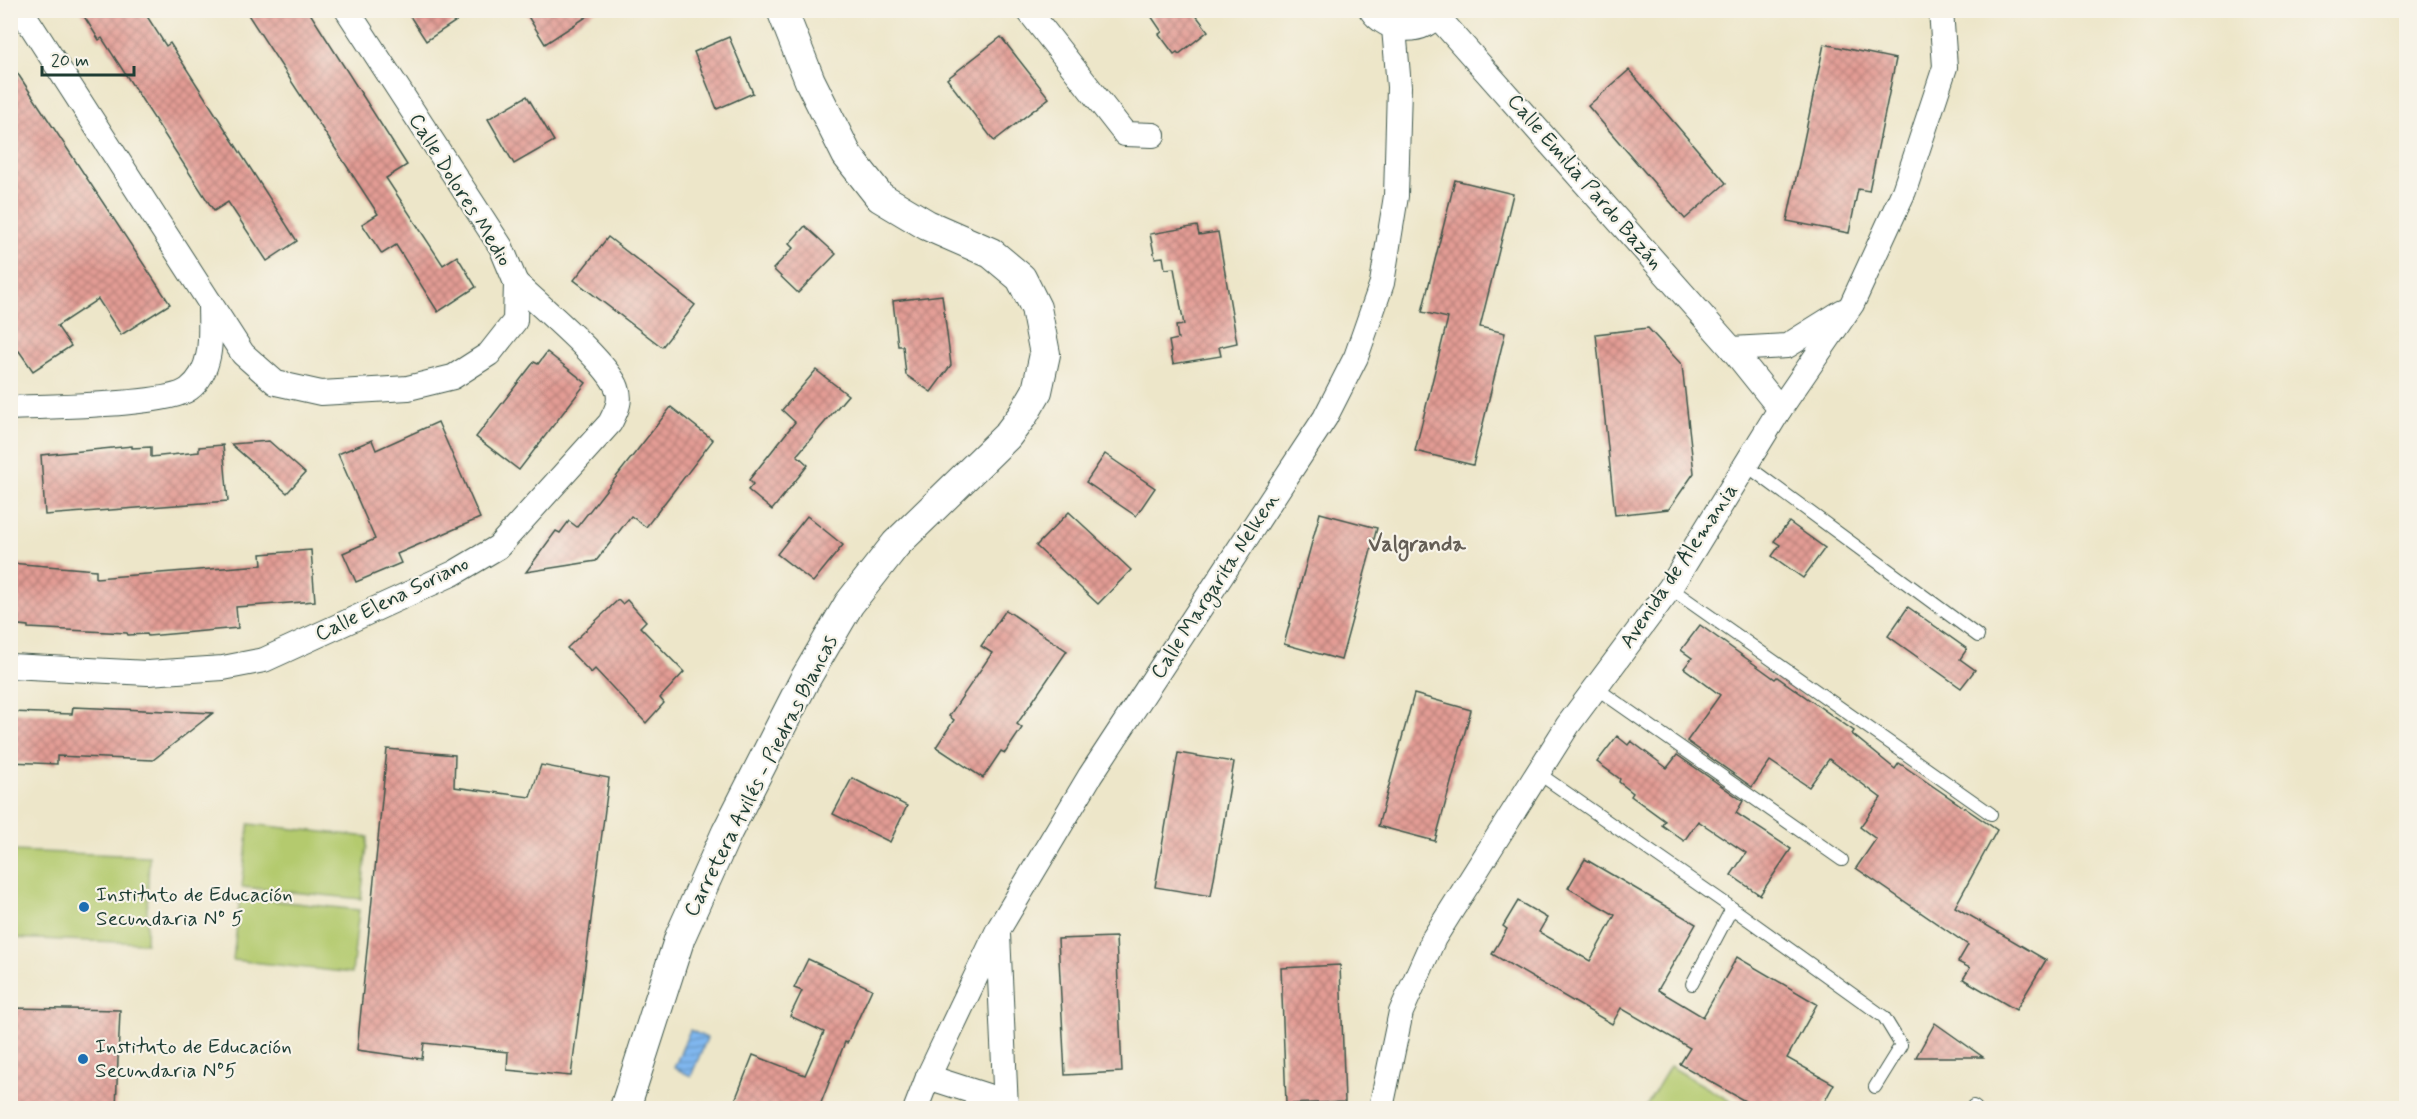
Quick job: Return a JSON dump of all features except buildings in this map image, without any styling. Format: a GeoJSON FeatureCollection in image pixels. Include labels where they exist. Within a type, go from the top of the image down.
{"type":"FeatureCollection","features":[{"type":"Feature","properties":{"kind":"street","name":"Calle Dolores Medio"},"geometry":{"type":"LineString","coordinates":[[21,10],[243,354],[276,383],[321,393],[397,388],[453,377],[489,354],[515,321],[516,283],[501,247],[346,10]]}},
{"type":"Feature","properties":{"kind":"street","name":"Carretera Avilés - Piedras Blancas"},"geometry":{"type":"LineString","coordinates":[[625,1108],[680,937],[728,832],[804,681],[849,604],[896,544],[1006,436],[1023,415],[1037,391],[1045,354],[1036,308],[1020,278],[992,254],[927,225],[880,197],[847,155],[810,81],[782,10]]}},
{"type":"Feature","properties":{"kind":"street"},"geometry":{"type":"LineString","coordinates":[[1028,10],[1125,134],[1153,135]]}},
{"type":"Feature","properties":{"kind":"street"},"geometry":{"type":"LineString","coordinates":[[1371,10],[1381,21],[1394,28],[1415,29],[1425,25],[1438,13]]}},
{"type":"Feature","properties":{"kind":"street","name":"Avenida de Alemania"},"geometry":{"type":"LineString","coordinates":[[1382,1108],[1401,1012],[1434,938],[1568,724],[1670,588],[1780,409],[1852,304],[1904,191],[1945,68],[1941,10]]}},
{"type":"Feature","properties":{"kind":"street","name":"Calle Emilia Pardo Bazán"},"geometry":{"type":"LineString","coordinates":[[1438,13],[1732,349],[1780,409]]}},
{"type":"Feature","properties":{"kind":"street","name":"Calle Margarita Nelken"},"geometry":{"type":"LineString","coordinates":[[916,1108],[928,1077],[998,930],[1090,776],[1325,418],[1356,357],[1382,283],[1396,196],[1399,87],[1394,28]]}},
{"type":"Feature","properties":{"kind":"street","name":"Calle Elena Soriano"},"geometry":{"type":"LineString","coordinates":[[10,666],[148,673],[223,668],[264,660],[454,573],[498,547],[610,423],[619,405],[617,387],[602,365],[516,283]]}},
{"type":"Feature","properties":{"kind":"street"},"geometry":{"type":"LineString","coordinates":[[10,408],[156,400],[188,390],[201,374],[211,350],[210,303]]}},
{"type":"Feature","properties":{"kind":"street"},"geometry":{"type":"LineString","coordinates":[[1732,349],[1787,346],[1852,304]]}},
{"type":"Feature","properties":{"kind":"street"},"geometry":{"type":"LineString","coordinates":[[928,1077],[1006,1105],[998,930]]}},
{"type":"Feature","properties":{"kind":"lane"},"geometry":{"type":"LineString","coordinates":[[1746,465],[1978,636]]}},
{"type":"Feature","properties":{"kind":"lane"},"geometry":{"type":"LineString","coordinates":[[1670,588],[1991,813]]}},
{"type":"Feature","properties":{"kind":"lane"},"geometry":{"type":"LineString","coordinates":[[1596,688],[1842,860]]}},
{"type":"Feature","properties":{"kind":"lane"},"geometry":{"type":"LineString","coordinates":[[1538,773],[1884,1017],[1901,1045],[1875,1087]]}},
{"type":"Feature","properties":{"kind":"lane"},"geometry":{"type":"LineString","coordinates":[[1692,984],[1732,908]]}},
{"type":"Feature","properties":{"kind":"green space"},"geometry":{"type":"Polygon","coordinates":[[[249,824],[368,837],[361,899],[242,887],[249,824]]]}},
{"type":"Feature","properties":{"kind":"green space"},"geometry":{"type":"Polygon","coordinates":[[[11,851],[149,856],[146,943],[11,938],[11,851]]]}},
{"type":"Feature","properties":{"kind":"green space"},"geometry":{"type":"Polygon","coordinates":[[[240,897],[359,910],[352,973],[233,960],[240,897]]]}},
{"type":"Feature","properties":{"kind":"green space"},"geometry":{"type":"Polygon","coordinates":[[[1670,1066],[1742,1108],[1645,1108],[1670,1066]]]}},
{"type":"Feature","properties":{"kind":"water"},"geometry":{"type":"Polygon","coordinates":[[[690,1030],[707,1038],[691,1076],[674,1068],[690,1030]]]}},
{"type":"Feature","properties":{"kind":"place","name":"Instituto de Educación Secundaria Nº 5"},"geometry":{"type":"Point","coordinates":[84,907]}},
{"type":"Feature","properties":{"kind":"place","name":"Instituto de Educación Secundaria Nº5"},"geometry":{"type":"Point","coordinates":[83,1059]}},
{"type":"Feature","properties":{"kind":"district","name":"Valgranda"},"geometry":{"type":"Point","coordinates":[1417,545]}}]}
